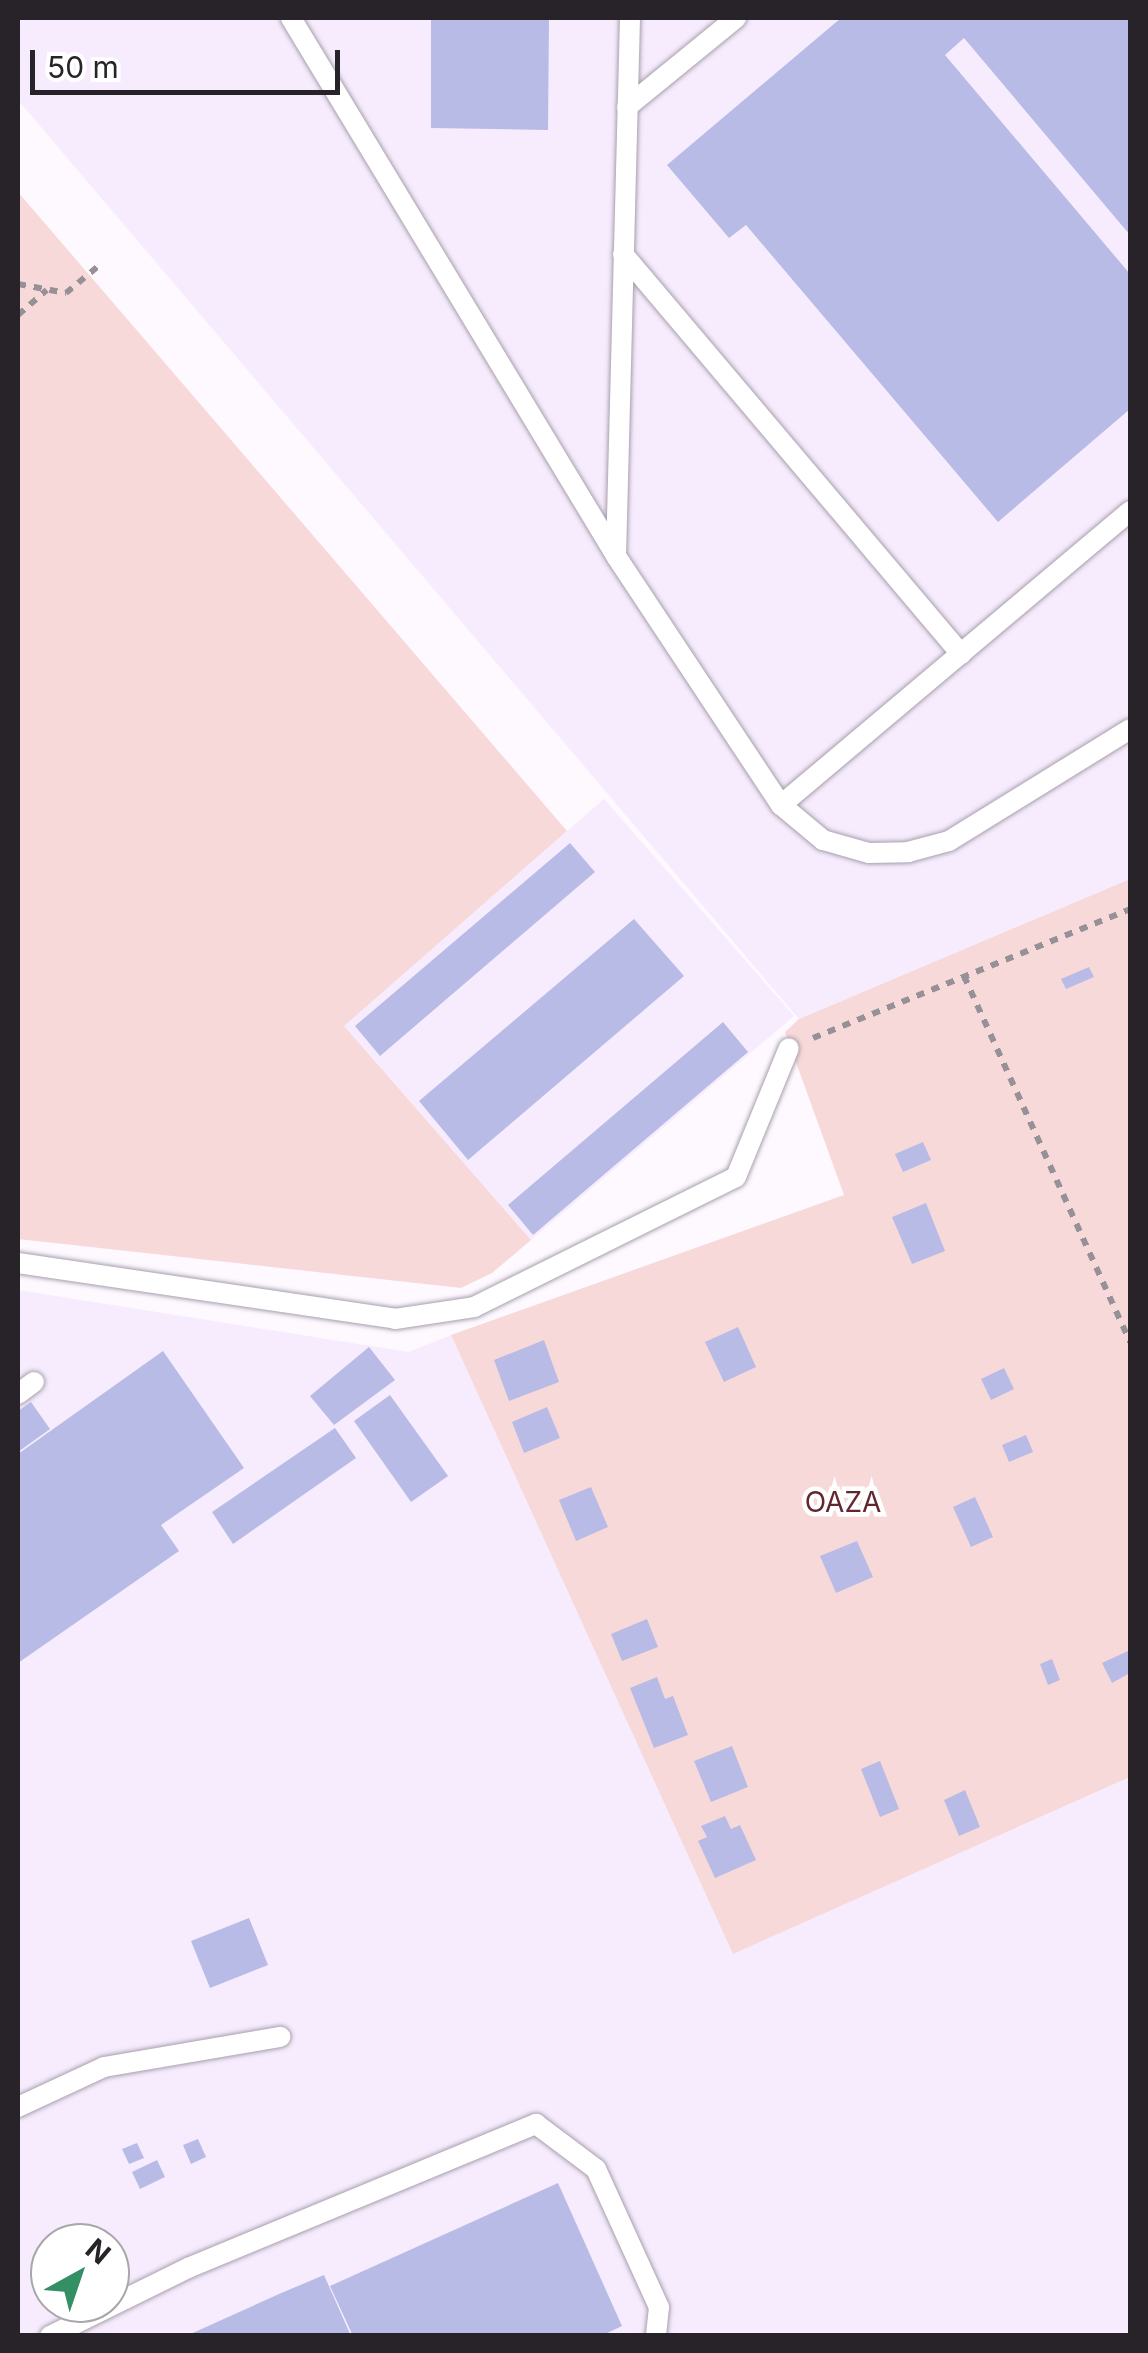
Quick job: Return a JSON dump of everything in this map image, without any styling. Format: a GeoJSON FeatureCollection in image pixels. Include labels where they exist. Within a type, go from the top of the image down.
{"type":"FeatureCollection","features":[{"type":"Feature","properties":{"kind":"lane"},"geometry":{"type":"LineString","coordinates":[[291,18],[616,556],[781,805],[823,840],[869,853],[908,852],[949,841],[1130,729]]}},
{"type":"Feature","properties":{"kind":"lane"},"geometry":{"type":"LineString","coordinates":[[616,556],[630,18]]}},
{"type":"Feature","properties":{"kind":"lane"},"geometry":{"type":"LineString","coordinates":[[627,107],[736,18]]}},
{"type":"Feature","properties":{"kind":"lane"},"geometry":{"type":"LineString","coordinates":[[624,254],[961,654]]}},
{"type":"Feature","properties":{"kind":"lane"},"geometry":{"type":"LineString","coordinates":[[781,805],[1130,511]]}},
{"type":"Feature","properties":{"kind":"lane"},"geometry":{"type":"LineString","coordinates":[[18,1263],[396,1319],[474,1307],[736,1178],[789,1048]]}},
{"type":"Feature","properties":{"kind":"lane"},"geometry":{"type":"LineString","coordinates":[[18,2107],[104,2066],[280,2037]]}},
{"type":"Feature","properties":{"kind":"lane"},"geometry":{"type":"LineString","coordinates":[[50,2336],[188,2268],[536,2124],[596,2169],[659,2306],[656,2336]]}},
{"type":"Feature","properties":{"kind":"path"},"geometry":{"type":"LineString","coordinates":[[18,284],[66,293],[102,264]]}},
{"type":"Feature","properties":{"kind":"path"},"geometry":{"type":"LineString","coordinates":[[18,314],[48,289]]}},
{"type":"Feature","properties":{"kind":"path"},"geometry":{"type":"LineString","coordinates":[[789,1048],[1130,910]]}},
{"type":"Feature","properties":{"kind":"path"},"geometry":{"type":"LineString","coordinates":[[964,976],[1130,1342]]}},
{"type":"Feature","properties":{"kind":"shaded area"},"geometry":{"type":"Polygon","coordinates":[[[18,18],[1130,18],[1130,879],[799,1019],[18,100],[18,18]]]}},
{"type":"Feature","properties":{"kind":"shaded area"},"geometry":{"type":"Polygon","coordinates":[[[604,799],[794,1016],[531,1240],[343,1026],[604,799]]]}},
{"type":"Feature","properties":{"kind":"shaded area"},"geometry":{"type":"Polygon","coordinates":[[[18,1290],[409,1352],[451,1335],[734,1953],[1130,1777],[1130,2335],[18,2335],[18,1290]]]}},
{"type":"Feature","properties":{"kind":"green space"},"geometry":{"type":"Polygon","coordinates":[[[18,192],[567,831],[344,1026],[531,1240],[492,1273],[461,1288],[18,1239],[18,192]]]}},
{"type":"Feature","properties":{"kind":"green space","name":"OAZA"},"geometry":{"type":"Polygon","coordinates":[[[1130,879],[1130,1777],[733,1954],[451,1335],[844,1195],[785,1032],[799,1019],[1130,879]]]}},
{"type":"Feature","properties":{"kind":"building"},"geometry":{"type":"Polygon","coordinates":[[[431,18],[549,18],[548,130],[431,128],[431,18]]]}},
{"type":"Feature","properties":{"kind":"building"},"geometry":{"type":"Polygon","coordinates":[[[841,18],[1130,18],[1130,235],[964,38],[945,55],[1130,274],[1130,409],[998,522],[746,225],[729,238],[667,165],[841,18]]]}},
{"type":"Feature","properties":{"kind":"building"},"geometry":{"type":"Polygon","coordinates":[[[570,843],[595,872],[380,1056],[355,1026],[570,843]]]}},
{"type":"Feature","properties":{"kind":"building"},"geometry":{"type":"Polygon","coordinates":[[[634,919],[684,976],[468,1160],[419,1101],[634,919]]]}},
{"type":"Feature","properties":{"kind":"building"},"geometry":{"type":"Polygon","coordinates":[[[1089,967],[1094,977],[1066,989],[1061,979],[1089,967]]]}},
{"type":"Feature","properties":{"kind":"building"},"geometry":{"type":"Polygon","coordinates":[[[723,1022],[748,1052],[533,1235],[508,1205],[723,1022]]]}},
{"type":"Feature","properties":{"kind":"building"},"geometry":{"type":"Polygon","coordinates":[[[923,1142],[931,1160],[903,1172],[895,1154],[923,1142]]]}},
{"type":"Feature","properties":{"kind":"building"},"geometry":{"type":"Polygon","coordinates":[[[926,1203],[945,1251],[912,1264],[892,1217],[926,1203]]]}},
{"type":"Feature","properties":{"kind":"building"},"geometry":{"type":"Polygon","coordinates":[[[738,1327],[756,1367],[724,1382],[705,1342],[738,1327]]]}},
{"type":"Feature","properties":{"kind":"building"},"geometry":{"type":"Polygon","coordinates":[[[544,1340],[559,1382],[509,1401],[494,1360],[544,1340]]]}},
{"type":"Feature","properties":{"kind":"building"},"geometry":{"type":"Polygon","coordinates":[[[369,1347],[395,1380],[334,1425],[310,1396],[369,1347]]]}},
{"type":"Feature","properties":{"kind":"building"},"geometry":{"type":"Polygon","coordinates":[[[163,1351],[244,1468],[161,1525],[179,1551],[18,1663],[18,1454],[163,1351]]]}},
{"type":"Feature","properties":{"kind":"building"},"geometry":{"type":"Polygon","coordinates":[[[1004,1368],[1014,1389],[991,1400],[981,1379],[1004,1368]]]}},
{"type":"Feature","properties":{"kind":"building"},"geometry":{"type":"Polygon","coordinates":[[[390,1395],[448,1476],[411,1502],[354,1421],[390,1395]]]}},
{"type":"Feature","properties":{"kind":"building"},"geometry":{"type":"Polygon","coordinates":[[[31,1402],[50,1429],[18,1452],[18,1411],[31,1402]]]}},
{"type":"Feature","properties":{"kind":"building"},"geometry":{"type":"Polygon","coordinates":[[[547,1407],[560,1438],[524,1453],[512,1422],[547,1407]]]}},
{"type":"Feature","properties":{"kind":"building"},"geometry":{"type":"Polygon","coordinates":[[[335,1428],[356,1458],[233,1544],[212,1512],[335,1428]]]}},
{"type":"Feature","properties":{"kind":"building"},"geometry":{"type":"Polygon","coordinates":[[[1026,1435],[1033,1452],[1009,1462],[1002,1445],[1026,1435]]]}},
{"type":"Feature","properties":{"kind":"building"},"geometry":{"type":"Polygon","coordinates":[[[591,1487],[608,1527],[576,1541],[559,1500],[591,1487]]]}},
{"type":"Feature","properties":{"kind":"building"},"geometry":{"type":"Polygon","coordinates":[[[975,1497],[993,1537],[971,1547],[953,1507],[975,1497]]]}},
{"type":"Feature","properties":{"kind":"building"},"geometry":{"type":"Polygon","coordinates":[[[857,1541],[873,1577],[836,1593],[820,1556],[857,1541]]]}},
{"type":"Feature","properties":{"kind":"building"},"geometry":{"type":"Polygon","coordinates":[[[647,1619],[658,1647],[622,1661],[611,1634],[647,1619]]]}},
{"type":"Feature","properties":{"kind":"building"},"geometry":{"type":"Polygon","coordinates":[[[1130,1650],[1130,1673],[1112,1683],[1102,1663],[1130,1650]]]}},
{"type":"Feature","properties":{"kind":"building"},"geometry":{"type":"Polygon","coordinates":[[[1052,1659],[1060,1680],[1048,1685],[1040,1664],[1052,1659]]]}},
{"type":"Feature","properties":{"kind":"building"},"geometry":{"type":"Polygon","coordinates":[[[657,1677],[665,1699],[673,1696],[688,1735],[654,1748],[630,1688],[657,1677]]]}},
{"type":"Feature","properties":{"kind":"building"},"geometry":{"type":"Polygon","coordinates":[[[732,1746],[748,1787],[711,1802],[694,1761],[732,1746]]]}},
{"type":"Feature","properties":{"kind":"building"},"geometry":{"type":"Polygon","coordinates":[[[880,1761],[899,1809],[880,1817],[861,1769],[880,1761]]]}},
{"type":"Feature","properties":{"kind":"building"},"geometry":{"type":"Polygon","coordinates":[[[965,1790],[980,1827],[959,1836],[944,1800],[965,1790]]]}},
{"type":"Feature","properties":{"kind":"building"},"geometry":{"type":"Polygon","coordinates":[[[725,1816],[731,1829],[740,1825],[756,1860],[715,1878],[698,1841],[707,1837],[701,1826],[725,1816]]]}},
{"type":"Feature","properties":{"kind":"building"},"geometry":{"type":"Polygon","coordinates":[[[249,1918],[268,1965],[210,1988],[191,1941],[249,1918]]]}},
{"type":"Feature","properties":{"kind":"building"},"geometry":{"type":"Polygon","coordinates":[[[198,2139],[206,2157],[191,2164],[183,2145],[198,2139]]]}},
{"type":"Feature","properties":{"kind":"building"},"geometry":{"type":"Polygon","coordinates":[[[137,2143],[144,2158],[129,2164],[122,2149],[137,2143]]]}},
{"type":"Feature","properties":{"kind":"building"},"geometry":{"type":"Polygon","coordinates":[[[157,2160],[165,2177],[140,2189],[132,2172],[157,2160]]]}},
{"type":"Feature","properties":{"kind":"building"},"geometry":{"type":"Polygon","coordinates":[[[558,2183],[622,2326],[601,2336],[353,2336],[330,2286],[558,2183]]]}},
{"type":"Feature","properties":{"kind":"building"},"geometry":{"type":"Polygon","coordinates":[[[324,2275],[351,2336],[186,2336],[279,2294],[324,2275]]]}}]}
